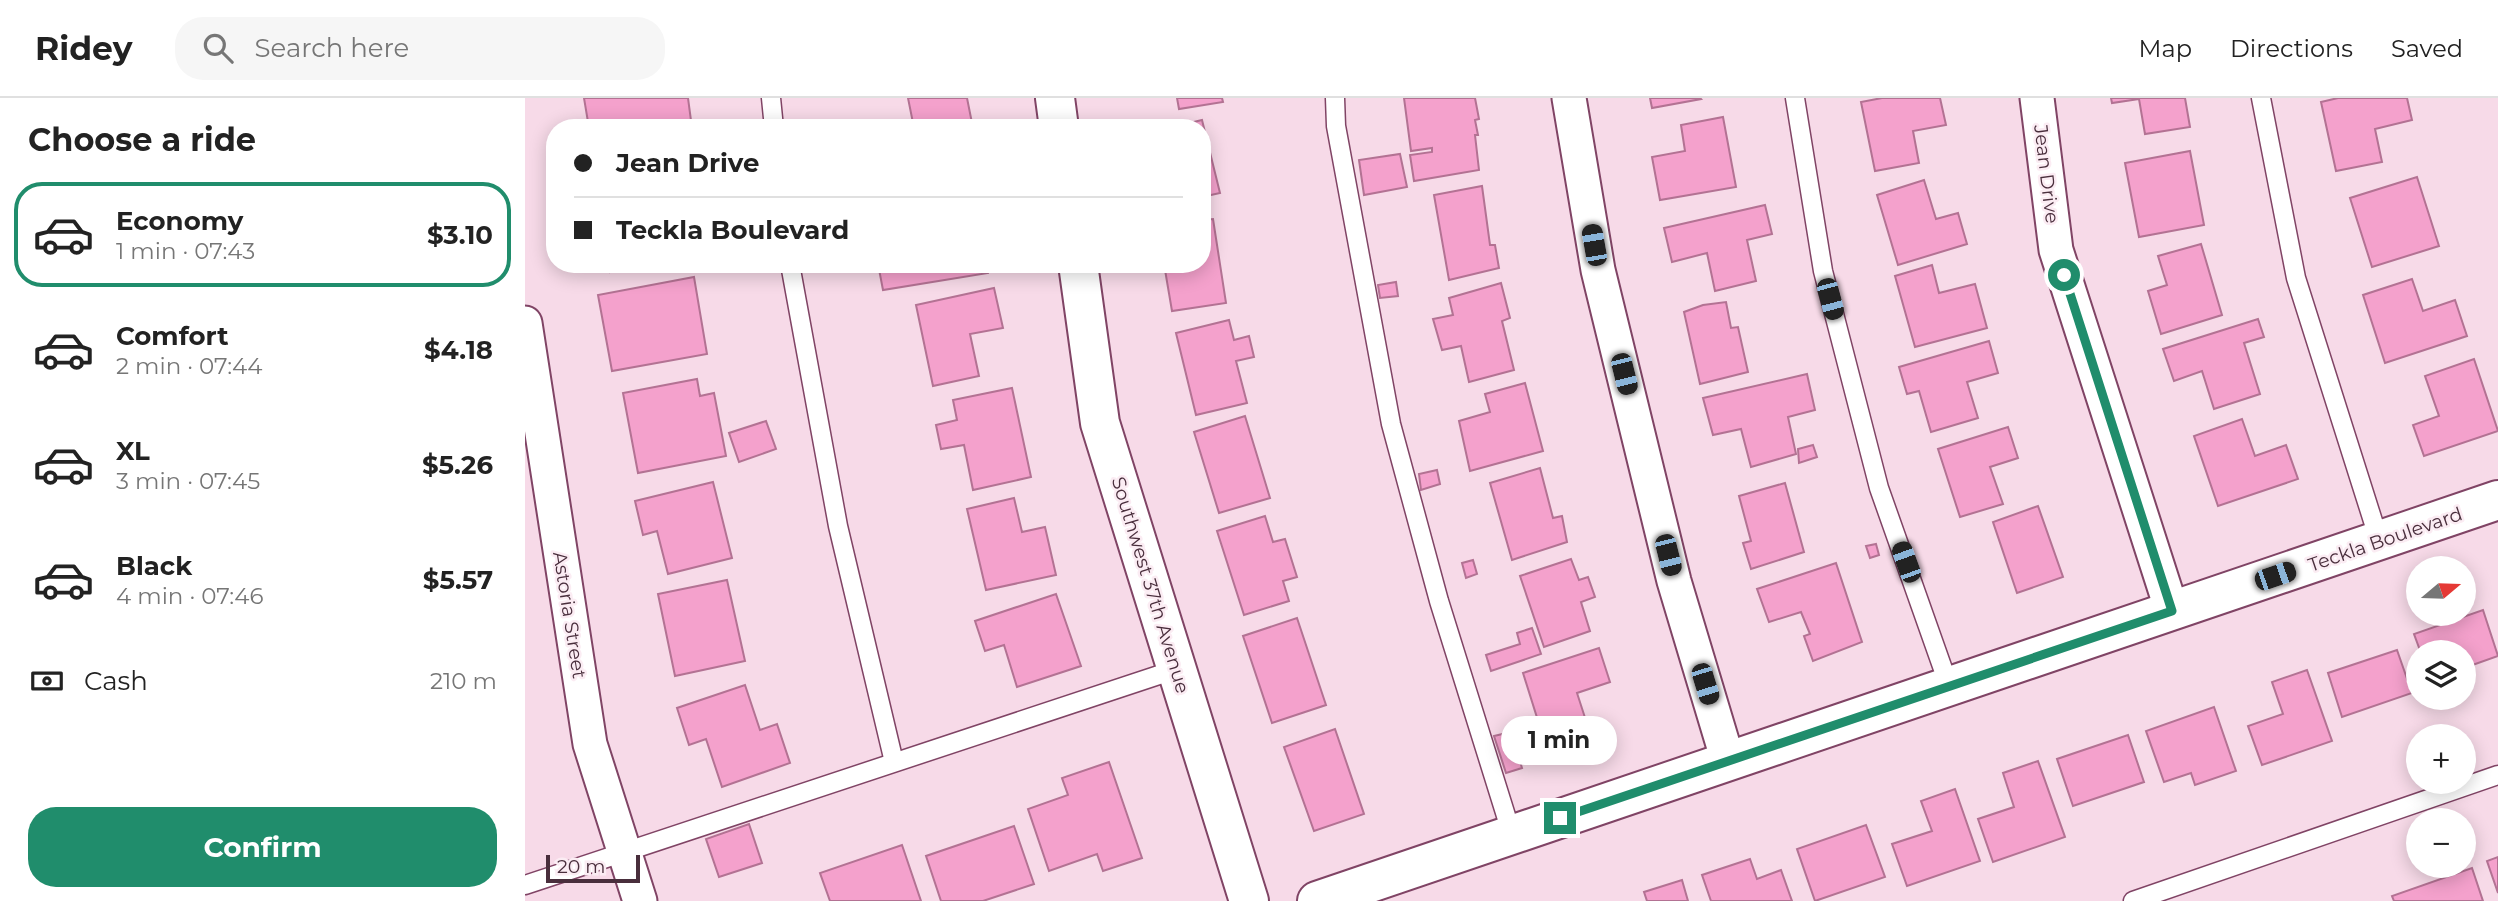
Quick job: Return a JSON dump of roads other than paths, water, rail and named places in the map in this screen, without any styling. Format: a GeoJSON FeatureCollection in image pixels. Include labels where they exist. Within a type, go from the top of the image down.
{"type":"FeatureCollection","features":[{"type":"Feature","properties":{"kind":"main road"},"geometry":{"type":"LineString","coordinates":[[1055,98],[1058,119]]}},
{"type":"Feature","properties":{"kind":"main road","name":"Southwest 37th Avenue"},"geometry":{"type":"LineString","coordinates":[[1079,273],[1100,423],[1249,901]]}},
{"type":"Feature","properties":{"kind":"main road","name":"Teckla Boulevard"},"geometry":{"type":"LineString","coordinates":[[1317,901],[2498,500]]}},
{"type":"Feature","properties":{"kind":"street"},"geometry":{"type":"LineString","coordinates":[[1569,98],[1598,270],[1674,581],[1728,761]]}},
{"type":"Feature","properties":{"kind":"street","name":"Jean Drive"},"geometry":{"type":"LineString","coordinates":[[2037,98],[2056,250],[2172,611]]}},
{"type":"Feature","properties":{"kind":"street","name":"Astoria Street"},"geometry":{"type":"LineString","coordinates":[[525,323],[590,744],[640,901]]}},
{"type":"Feature","properties":{"kind":"lane"},"geometry":{"type":"LineString","coordinates":[[771,98],[773,119]]}},
{"type":"Feature","properties":{"kind":"lane"},"geometry":{"type":"LineString","coordinates":[[1335,98],[1336,126],[1391,424],[1439,601],[1512,835]]}},
{"type":"Feature","properties":{"kind":"lane"},"geometry":{"type":"LineString","coordinates":[[1795,98],[1823,271],[1879,488],[1949,686]]}},
{"type":"Feature","properties":{"kind":"lane"},"geometry":{"type":"LineString","coordinates":[[2261,98],[2296,278],[2379,540]]}},
{"type":"Feature","properties":{"kind":"lane"},"geometry":{"type":"LineString","coordinates":[[792,273],[838,526],[894,762]]}},
{"type":"Feature","properties":{"kind":"lane"},"geometry":{"type":"LineString","coordinates":[[525,885],[1177,669]]}},
{"type":"Feature","properties":{"kind":"lane"},"geometry":{"type":"LineString","coordinates":[[2133,901],[2498,775]]}}]}
